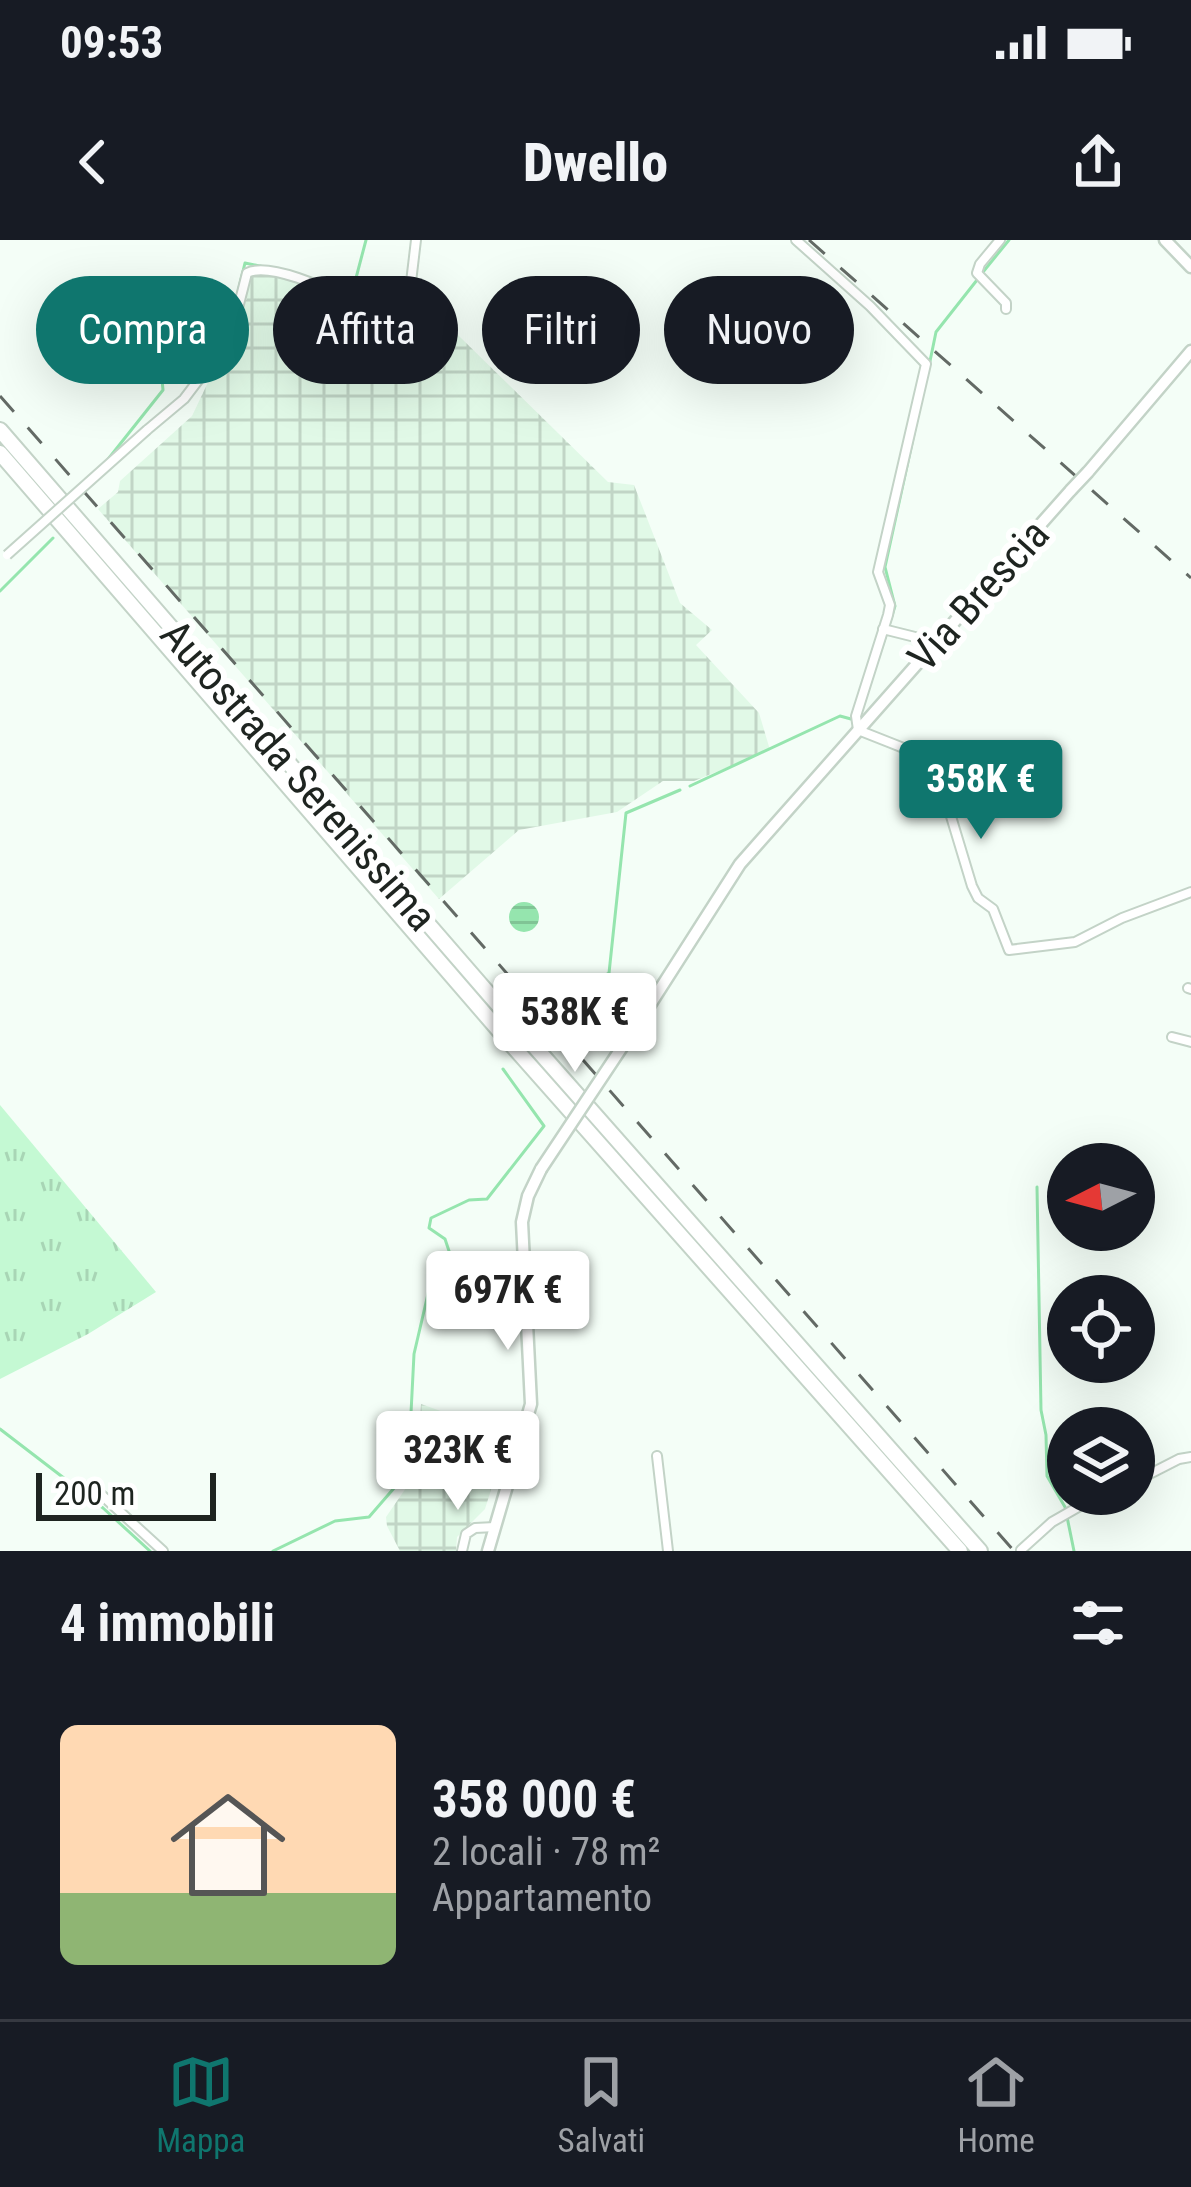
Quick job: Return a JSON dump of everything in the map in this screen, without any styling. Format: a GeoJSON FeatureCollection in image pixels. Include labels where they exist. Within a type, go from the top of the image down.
{"type":"FeatureCollection","features":[{"type":"Feature","properties":{"kind":"highway","name":"Autostrada Serenissima"},"geometry":{"type":"LineString","coordinates":[[0,430],[980,1551]]}},
{"type":"Feature","properties":{"kind":"highway","name":"Autostrada Serenissima"},"geometry":{"type":"LineString","coordinates":[[0,453],[502,1034],[960,1551]]}},
{"type":"Feature","properties":{"kind":"main road"},"geometry":{"type":"LineString","coordinates":[[1165,240],[1191,267]]}},
{"type":"Feature","properties":{"kind":"main road","name":"Via Brescia"},"geometry":{"type":"LineString","coordinates":[[488,1551],[531,1405],[522,1222],[541,1169],[740,864],[857,720],[935,642],[1191,351]]}},
{"type":"Feature","properties":{"kind":"street"},"geometry":{"type":"LineString","coordinates":[[3,558],[184,399],[236,316],[247,273],[254,268],[276,271],[383,314],[395,313],[409,299],[416,240]]}},
{"type":"Feature","properties":{"kind":"street"},"geometry":{"type":"LineString","coordinates":[[796,240],[883,318],[926,364],[878,572],[890,605],[857,720],[934,760],[972,886],[978,898],[993,909],[1009,950],[1075,942],[1191,892]]}},
{"type":"Feature","properties":{"kind":"street"},"geometry":{"type":"LineString","coordinates":[[1000,240],[977,273],[1006,303],[1006,309]]}},
{"type":"Feature","properties":{"kind":"street"},"geometry":{"type":"LineString","coordinates":[[884,629],[935,642]]}},
{"type":"Feature","properties":{"kind":"street"},"geometry":{"type":"LineString","coordinates":[[1172,1037],[1191,1042]]}},
{"type":"Feature","properties":{"kind":"street"},"geometry":{"type":"LineString","coordinates":[[657,1456],[668,1551]]}},
{"type":"Feature","properties":{"kind":"street"},"geometry":{"type":"LineString","coordinates":[[1155,1471],[1191,1457]]}},
{"type":"Feature","properties":{"kind":"street"},"geometry":{"type":"LineString","coordinates":[[81,1490],[94,1488],[164,1551]]}},
{"type":"Feature","properties":{"kind":"street"},"geometry":{"type":"LineString","coordinates":[[1021,1550],[1064,1515]]}},
{"type":"Feature","properties":{"kind":"street"},"geometry":{"type":"LineString","coordinates":[[462,1551],[466,1534],[475,1528],[495,1527]]}},
{"type":"Feature","properties":{"kind":"shaded area"},"geometry":{"type":"Polygon","coordinates":[[[257,271],[284,276],[273,276],[273,384],[458,384],[458,335],[482,359],[482,384],[508,384],[608,482],[634,485],[680,603],[712,630],[696,645],[759,713],[770,750],[694,781],[663,781],[617,812],[519,830],[439,899],[98,509],[118,492],[120,481],[192,416],[207,384],[249,384],[249,281],[257,271]]]}},
{"type":"Feature","properties":{"kind":"shaded area"},"geometry":{"type":"Polygon","coordinates":[[[524,902],[535,906],[539,917],[535,928],[524,932],[513,928],[509,917],[513,906],[524,902]]]}},
{"type":"Feature","properties":{"kind":"shaded area"},"geometry":{"type":"Polygon","coordinates":[[[421,1404],[508,1435],[485,1509],[457,1537],[456,1551],[400,1551],[387,1526],[386,1517],[417,1472],[421,1404]]]}},
{"type":"Feature","properties":{"kind":"green space"},"geometry":{"type":"Polygon","coordinates":[[[0,1105],[156,1292],[0,1379],[0,1105]]]}},
{"type":"Feature","properties":{"kind":"waterway"},"geometry":{"type":"LineString","coordinates":[[357,276],[366,240]]}},
{"type":"Feature","properties":{"kind":"waterway"},"geometry":{"type":"LineString","coordinates":[[983,272],[1009,240]]}},
{"type":"Feature","properties":{"kind":"waterway"},"geometry":{"type":"LineString","coordinates":[[105,463],[163,390],[155,306],[232,316],[245,263],[274,269]]}},
{"type":"Feature","properties":{"kind":"waterway"},"geometry":{"type":"LineString","coordinates":[[929,366],[936,332],[977,280]]}},
{"type":"Feature","properties":{"kind":"waterway"},"geometry":{"type":"LineString","coordinates":[[889,625],[895,606],[885,567],[919,411]]}},
{"type":"Feature","properties":{"kind":"waterway"},"geometry":{"type":"LineString","coordinates":[[0,591],[53,538]]}},
{"type":"Feature","properties":{"kind":"waterway"},"geometry":{"type":"LineString","coordinates":[[871,680],[886,635]]}},
{"type":"Feature","properties":{"kind":"waterway"},"geometry":{"type":"LineString","coordinates":[[690,786],[840,716],[851,719]]}},
{"type":"Feature","properties":{"kind":"waterway"},"geometry":{"type":"LineString","coordinates":[[541,1010],[548,1000],[573,994],[609,973],[626,813],[680,790]]}},
{"type":"Feature","properties":{"kind":"waterway"},"geometry":{"type":"LineString","coordinates":[[273,1551],[335,1521],[369,1517],[408,1472],[414,1354],[435,1264],[450,1254],[445,1239],[429,1228],[431,1218],[469,1200],[487,1199],[544,1126],[503,1069]]}},
{"type":"Feature","properties":{"kind":"waterway"},"geometry":{"type":"LineString","coordinates":[[1037,1187],[1041,1410],[1047,1476],[1065,1507],[1074,1551]]}},
{"type":"Feature","properties":{"kind":"waterway"},"geometry":{"type":"LineString","coordinates":[[0,1429],[103,1508],[150,1551]]}},
{"type":"Feature","properties":{"kind":"railway"},"geometry":{"type":"LineString","coordinates":[[809,240],[1191,578]]}},
{"type":"Feature","properties":{"kind":"railway"},"geometry":{"type":"LineString","coordinates":[[0,396],[1014,1551]]}}]}
